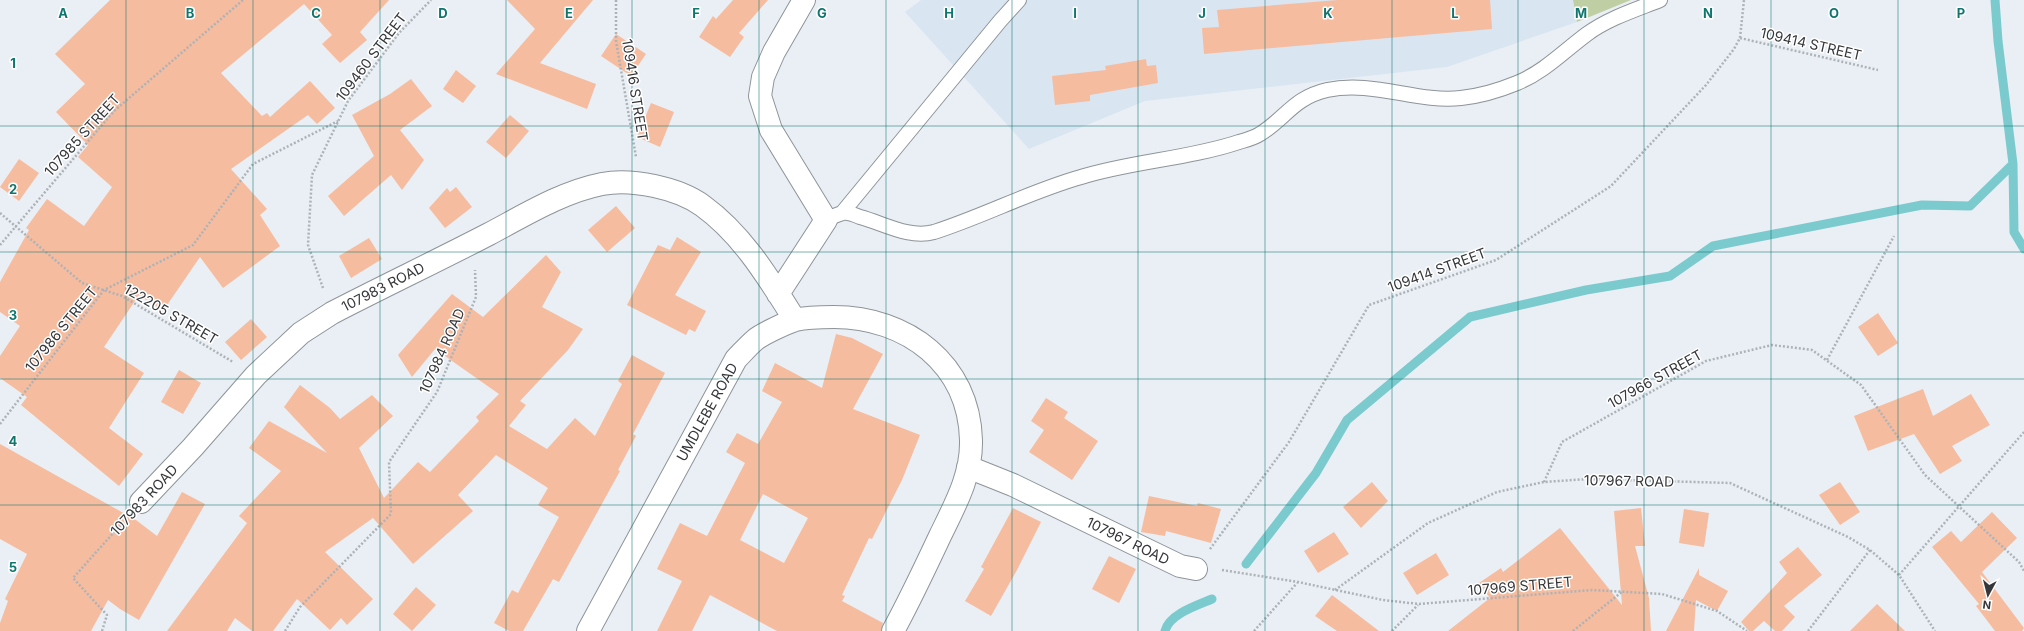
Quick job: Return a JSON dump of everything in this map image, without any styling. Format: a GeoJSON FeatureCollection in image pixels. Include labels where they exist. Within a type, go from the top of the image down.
{"type":"FeatureCollection","features":[{"type":"Feature","properties":{"kind":"street"},"geometry":{"type":"LineString","coordinates":[[778,294],[834,217],[771,130],[760,96],[763,77],[774,52],[804,0]]}},
{"type":"Feature","properties":{"kind":"street","name":"107983 ROAD"},"geometry":{"type":"LineString","coordinates":[[141,502],[194,447],[256,375],[301,333],[332,313],[573,192],[603,184],[640,184],[683,194],[702,205],[731,231],[758,263],[796,320]]}},
{"type":"Feature","properties":{"kind":"street","name":"UMDLEBE ROAD"},"geometry":{"type":"LineString","coordinates":[[588,631],[736,360],[756,339],[796,320],[818,317],[852,317],[883,323],[917,341],[940,358],[957,383],[967,408],[971,441],[966,480],[914,592],[893,631]]}},
{"type":"Feature","properties":{"kind":"street","name":"107967 ROAD"},"geometry":{"type":"LineString","coordinates":[[968,467],[1020,488],[1180,566],[1196,569]]}},
{"type":"Feature","properties":{"kind":"lane"},"geometry":{"type":"LineString","coordinates":[[834,217],[1019,0]]}},
{"type":"Feature","properties":{"kind":"lane"},"geometry":{"type":"LineString","coordinates":[[834,217],[864,218],[892,228],[926,234],[963,222],[1079,177],[1108,169],[1214,150],[1241,142],[1260,134],[1299,101],[1326,90],[1353,87],[1378,88],[1427,96],[1460,98],[1488,93],[1518,82],[1545,68],[1588,33],[1613,18],[1660,0]]}},
{"type":"Feature","properties":{"kind":"path","name":"107985 STREET"},"geometry":{"type":"LineString","coordinates":[[0,245],[14,226],[114,111],[243,0]]}},
{"type":"Feature","properties":{"kind":"path","name":"109460 STREET"},"geometry":{"type":"LineString","coordinates":[[332,313],[308,245],[312,175],[348,101],[399,33],[431,0]]}},
{"type":"Feature","properties":{"kind":"path","name":"109416 STREET"},"geometry":{"type":"LineString","coordinates":[[616,0],[616,41],[640,184]]}},
{"type":"Feature","properties":{"kind":"path","name":"109414 STREET"},"geometry":{"type":"LineString","coordinates":[[1196,569],[1290,442],[1369,305],[1496,260],[1611,186],[1706,85],[1734,49],[1740,38],[1744,0]]}},
{"type":"Feature","properties":{"kind":"path","name":"109414 STREET"},"geometry":{"type":"LineString","coordinates":[[1740,38],[1878,70]]}},
{"type":"Feature","properties":{"kind":"path","name":"107986 STREET"},"geometry":{"type":"LineString","coordinates":[[0,424],[104,290],[193,245],[253,164],[338,121]]}},
{"type":"Feature","properties":{"kind":"path","name":"122205 STREET"},"geometry":{"type":"LineString","coordinates":[[0,213],[82,283],[122,296],[256,375]]}},
{"type":"Feature","properties":{"kind":"path"},"geometry":{"type":"LineString","coordinates":[[1827,360],[1894,236]]}},
{"type":"Feature","properties":{"kind":"path","name":"107984 ROAD"},"geometry":{"type":"LineString","coordinates":[[285,631],[300,607],[391,514],[389,462],[437,392],[476,297],[474,241]]}},
{"type":"Feature","properties":{"kind":"path","name":"107966 STREET"},"geometry":{"type":"LineString","coordinates":[[1544,482],[1562,442],[1706,361],[1772,345],[1812,350],[1861,385],[1925,475],[2019,562],[2024,571]]}},
{"type":"Feature","properties":{"kind":"path"},"geometry":{"type":"LineString","coordinates":[[1899,575],[2024,432]]}},
{"type":"Feature","properties":{"kind":"path","name":"107967 ROAD"},"geometry":{"type":"LineString","coordinates":[[1335,590],[1428,523],[1497,492],[1544,482],[1588,479],[1730,483],[1848,537],[1870,550],[1899,575],[1935,631]]}},
{"type":"Feature","properties":{"kind":"path","name":"107983 ROAD"},"geometry":{"type":"LineString","coordinates":[[102,631],[107,615],[74,578],[141,502]]}},
{"type":"Feature","properties":{"kind":"path"},"geometry":{"type":"LineString","coordinates":[[1808,631],[1870,550]]}},
{"type":"Feature","properties":{"kind":"path"},"geometry":{"type":"LineString","coordinates":[[1196,569],[1232,571],[1335,590]]}},
{"type":"Feature","properties":{"kind":"path"},"geometry":{"type":"LineString","coordinates":[[1254,631],[1298,582]]}},
{"type":"Feature","properties":{"kind":"path","name":"107969 STREET"},"geometry":{"type":"LineString","coordinates":[[1335,590],[1383,600],[1418,604],[1592,590],[1662,594],[1717,611],[1747,631]]}},
{"type":"Feature","properties":{"kind":"path"},"geometry":{"type":"LineString","coordinates":[[1573,631],[1623,591]]}},
{"type":"Feature","properties":{"kind":"path"},"geometry":{"type":"LineString","coordinates":[[1392,631],[1418,604]]}},
{"type":"Feature","properties":{"kind":"shaded area"},"geometry":{"type":"Polygon","coordinates":[[[921,0],[1573,0],[1577,22],[1447,67],[1145,101],[1029,149],[905,12],[921,0]]]}},
{"type":"Feature","properties":{"kind":"green space"},"geometry":{"type":"Polygon","coordinates":[[[1573,0],[1631,0],[1577,22],[1573,0]]]}},
{"type":"Feature","properties":{"kind":"building"},"geometry":{"type":"Polygon","coordinates":[[[110,0],[389,0],[360,32],[367,40],[340,63],[322,44],[332,35],[304,4],[221,73],[262,116],[267,113],[270,117],[310,81],[335,108],[317,124],[308,115],[231,169],[267,209],[260,215],[280,246],[223,288],[200,257],[163,311],[139,295],[104,347],[144,373],[109,428],[143,454],[119,486],[21,405],[27,397],[0,378],[0,356],[20,326],[0,312],[0,282],[29,230],[26,228],[47,199],[84,226],[112,187],[78,157],[88,145],[56,112],[85,84],[55,54],[110,0]]]}},
{"type":"Feature","properties":{"kind":"building"},"geometry":{"type":"Polygon","coordinates":[[[507,0],[593,0],[540,63],[596,84],[587,109],[496,74],[535,29],[507,0]]]}},
{"type":"Feature","properties":{"kind":"building"},"geometry":{"type":"Polygon","coordinates":[[[733,0],[768,0],[739,33],[744,37],[730,57],[699,37],[713,16],[716,19],[733,0]]]}},
{"type":"Feature","properties":{"kind":"building"},"geometry":{"type":"Polygon","coordinates":[[[1338,0],[1490,0],[1492,29],[1204,54],[1202,28],[1219,27],[1217,10],[1338,0]]]}},
{"type":"Feature","properties":{"kind":"building"},"geometry":{"type":"Polygon","coordinates":[[[616,34],[646,54],[631,76],[601,56],[616,34]]]}},
{"type":"Feature","properties":{"kind":"building"},"geometry":{"type":"Polygon","coordinates":[[[1146,59],[1147,66],[1156,65],[1158,83],[1090,95],[1090,101],[1055,105],[1052,76],[1106,70],[1105,66],[1146,59]]]}},
{"type":"Feature","properties":{"kind":"building"},"geometry":{"type":"Polygon","coordinates":[[[456,70],[476,86],[463,103],[443,89],[456,70]]]}},
{"type":"Feature","properties":{"kind":"building"},"geometry":{"type":"Polygon","coordinates":[[[411,79],[432,106],[400,130],[424,160],[402,190],[391,175],[344,216],[328,196],[374,156],[352,115],[390,94],[411,79]]]}},
{"type":"Feature","properties":{"kind":"building"},"geometry":{"type":"Polygon","coordinates":[[[651,103],[674,112],[660,147],[637,137],[651,103]]]}},
{"type":"Feature","properties":{"kind":"building"},"geometry":{"type":"Polygon","coordinates":[[[510,115],[529,131],[506,158],[486,142],[510,115]]]}},
{"type":"Feature","properties":{"kind":"building"},"geometry":{"type":"Polygon","coordinates":[[[19,159],[39,173],[19,201],[0,187],[19,159]]]}},
{"type":"Feature","properties":{"kind":"building"},"geometry":{"type":"Polygon","coordinates":[[[456,187],[472,207],[445,228],[429,208],[447,188],[450,192],[456,187]]]}},
{"type":"Feature","properties":{"kind":"building"},"geometry":{"type":"Polygon","coordinates":[[[616,206],[635,228],[607,252],[588,230],[616,206]]]}},
{"type":"Feature","properties":{"kind":"building"},"geometry":{"type":"Polygon","coordinates":[[[677,237],[701,252],[675,295],[706,311],[695,332],[689,329],[686,335],[627,305],[658,245],[670,250],[677,237]]]}},
{"type":"Feature","properties":{"kind":"building"},"geometry":{"type":"Polygon","coordinates":[[[369,238],[382,259],[351,278],[339,256],[369,238]]]}},
{"type":"Feature","properties":{"kind":"building"},"geometry":{"type":"Polygon","coordinates":[[[546,255],[561,272],[542,307],[583,329],[568,350],[520,401],[526,405],[509,426],[547,449],[575,418],[595,436],[622,384],[618,381],[632,355],[665,373],[633,434],[636,436],[618,470],[620,471],[559,582],[553,579],[523,631],[509,631],[494,623],[512,590],[518,593],[559,517],[538,505],[548,488],[496,455],[458,495],[473,511],[413,564],[373,518],[325,552],[373,599],[347,625],[341,618],[330,630],[297,599],[273,631],[252,631],[235,618],[227,631],[167,631],[247,523],[239,516],[281,471],[249,448],[269,421],[327,453],[284,407],[300,385],[330,408],[340,419],[372,395],[393,416],[359,448],[384,498],[418,462],[430,472],[479,421],[476,417],[499,394],[435,349],[412,377],[398,355],[452,294],[483,317],[546,255]]]}},
{"type":"Feature","properties":{"kind":"building"},"geometry":{"type":"Polygon","coordinates":[[[1878,313],[1898,343],[1878,356],[1858,327],[1878,313]]]}},
{"type":"Feature","properties":{"kind":"building"},"geometry":{"type":"Polygon","coordinates":[[[251,319],[267,337],[241,360],[225,342],[251,319]]]}},
{"type":"Feature","properties":{"kind":"building"},"geometry":{"type":"Polygon","coordinates":[[[836,334],[852,338],[883,354],[853,409],[920,435],[902,480],[872,539],[869,538],[842,595],[845,596],[842,601],[883,623],[881,631],[777,631],[710,595],[692,631],[657,631],[682,581],[657,569],[680,523],[707,536],[745,463],[726,452],[737,433],[758,444],[782,402],[762,391],[775,363],[822,388],[836,334]],[[763,494],[740,540],[784,563],[808,518],[763,494]]]}},
{"type":"Feature","properties":{"kind":"building"},"geometry":{"type":"Polygon","coordinates":[[[179,370],[201,383],[183,414],[161,402],[179,370]]]}},
{"type":"Feature","properties":{"kind":"building"},"geometry":{"type":"Polygon","coordinates":[[[1923,389],[1933,416],[1971,394],[1990,425],[1952,446],[1962,461],[1940,474],[1914,434],[1868,451],[1854,416],[1923,389]]]}},
{"type":"Feature","properties":{"kind":"building"},"geometry":{"type":"Polygon","coordinates":[[[1046,398],[1068,412],[1064,418],[1098,441],[1072,480],[1029,452],[1044,430],[1031,421],[1046,398]]]}},
{"type":"Feature","properties":{"kind":"building"},"geometry":{"type":"Polygon","coordinates":[[[0,444],[136,520],[157,536],[182,492],[205,504],[139,620],[108,600],[91,631],[0,631],[0,623],[8,601],[5,599],[27,554],[0,539],[0,444]]]}},
{"type":"Feature","properties":{"kind":"building"},"geometry":{"type":"Polygon","coordinates":[[[1372,482],[1388,501],[1361,528],[1343,507],[1372,482]]]}},
{"type":"Feature","properties":{"kind":"building"},"geometry":{"type":"Polygon","coordinates":[[[1840,482],[1860,512],[1840,525],[1819,495],[1840,482]]]}},
{"type":"Feature","properties":{"kind":"building"},"geometry":{"type":"Polygon","coordinates":[[[1149,496],[1197,506],[1198,503],[1221,509],[1211,543],[1166,531],[1165,536],[1141,532],[1149,496]]]}},
{"type":"Feature","properties":{"kind":"building"},"geometry":{"type":"Polygon","coordinates":[[[1013,508],[1041,522],[1017,570],[991,616],[965,601],[984,569],[981,567],[1013,508]]]}},
{"type":"Feature","properties":{"kind":"building"},"geometry":{"type":"Polygon","coordinates":[[[1641,508],[1645,546],[1635,546],[1649,598],[1651,631],[1448,631],[1490,598],[1479,583],[1501,568],[1503,572],[1560,528],[1622,605],[1614,511],[1641,508]]]}},
{"type":"Feature","properties":{"kind":"building"},"geometry":{"type":"Polygon","coordinates":[[[1684,509],[1709,513],[1704,547],[1679,543],[1684,509]]]}},
{"type":"Feature","properties":{"kind":"building"},"geometry":{"type":"Polygon","coordinates":[[[1992,512],[2017,538],[1982,572],[2024,628],[2022,631],[1995,631],[1976,606],[1979,604],[1932,547],[1951,531],[1961,542],[1992,512]]]}},
{"type":"Feature","properties":{"kind":"building"},"geometry":{"type":"Polygon","coordinates":[[[1334,532],[1349,554],[1318,573],[1304,551],[1334,532]]]}},
{"type":"Feature","properties":{"kind":"building"},"geometry":{"type":"Polygon","coordinates":[[[1798,547],[1822,575],[1784,606],[1795,617],[1782,631],[1775,631],[1764,621],[1753,631],[1749,631],[1741,622],[1787,573],[1779,562],[1798,547]]]}},
{"type":"Feature","properties":{"kind":"building"},"geometry":{"type":"Polygon","coordinates":[[[1436,553],[1449,575],[1417,595],[1403,573],[1436,553]]]}},
{"type":"Feature","properties":{"kind":"building"},"geometry":{"type":"Polygon","coordinates":[[[1109,556],[1136,569],[1119,603],[1092,589],[1109,556]]]}},
{"type":"Feature","properties":{"kind":"building"},"geometry":{"type":"Polygon","coordinates":[[[1699,568],[1699,575],[1728,591],[1717,611],[1696,600],[1694,631],[1666,631],[1699,568]]]}},
{"type":"Feature","properties":{"kind":"building"},"geometry":{"type":"Polygon","coordinates":[[[416,587],[436,605],[412,631],[393,614],[416,587]]]}},
{"type":"Feature","properties":{"kind":"building"},"geometry":{"type":"Polygon","coordinates":[[[1332,595],[1379,631],[1337,631],[1315,616],[1332,595]]]}},
{"type":"Feature","properties":{"kind":"building"},"geometry":{"type":"Polygon","coordinates":[[[1877,604],[1905,631],[1850,631],[1877,604]]]}},
{"type":"Feature","properties":{"kind":"waterway"},"geometry":{"type":"LineString","coordinates":[[1995,0],[1998,41],[2013,164],[2014,232],[2024,249]]}},
{"type":"Feature","properties":{"kind":"waterway"},"geometry":{"type":"LineString","coordinates":[[1246,564],[1316,473],[1347,420],[1470,317],[1586,290],[1670,276],[1713,246],[1922,205],[1970,206],[2013,164]]}},
{"type":"Feature","properties":{"kind":"waterway"},"geometry":{"type":"LineString","coordinates":[[1165,631],[1172,620],[1178,615],[1192,607],[1212,599]]}}]}
